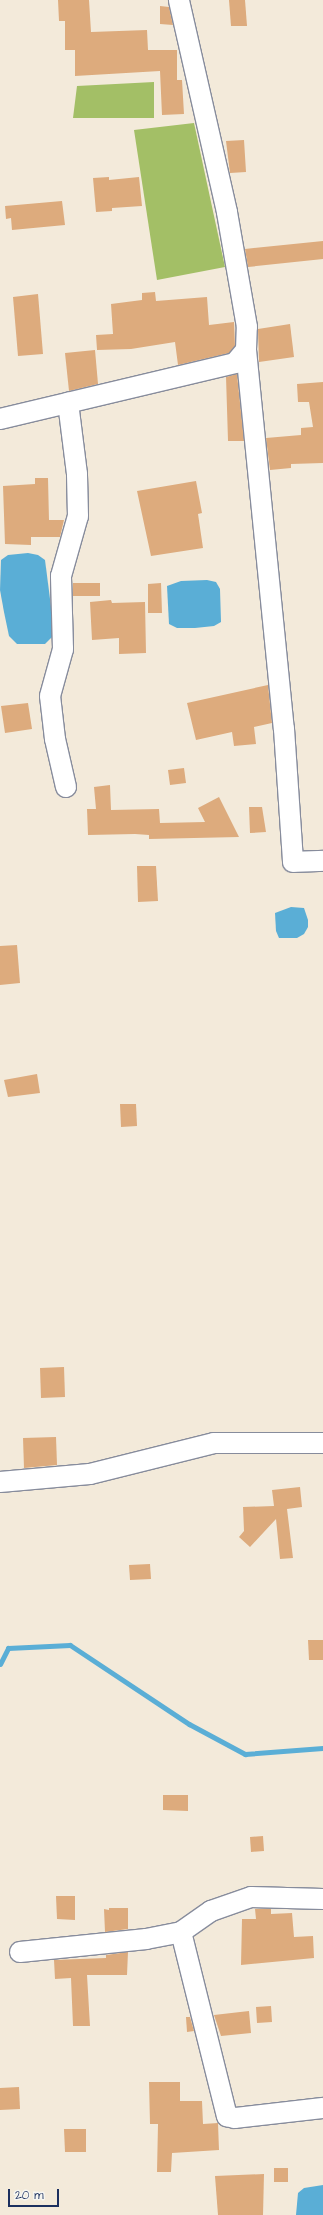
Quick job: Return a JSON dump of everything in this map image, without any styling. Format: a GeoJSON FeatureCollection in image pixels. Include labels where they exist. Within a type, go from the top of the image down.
{"type":"FeatureCollection","features":[{"type":"Feature","properties":{"kind":"street"},"geometry":{"type":"LineString","coordinates":[[179,0],[227,212],[247,327],[246,350],[284,722],[293,862],[323,861]]}},
{"type":"Feature","properties":{"kind":"street"},"geometry":{"type":"LineString","coordinates":[[0,419],[235,363],[246,350]]}},
{"type":"Feature","properties":{"kind":"street"},"geometry":{"type":"LineString","coordinates":[[66,787],[55,739],[50,696],[63,649],[61,576],[78,516],[77,474],[68,403]]}},
{"type":"Feature","properties":{"kind":"street"},"geometry":{"type":"LineString","coordinates":[[0,1482],[90,1474],[214,1443],[323,1443]]}},
{"type":"Feature","properties":{"kind":"street"},"geometry":{"type":"LineString","coordinates":[[20,1952],[146,1939],[181,1932],[211,1911],[251,1897],[323,1899]]}},
{"type":"Feature","properties":{"kind":"street"},"geometry":{"type":"LineString","coordinates":[[181,1932],[227,2116],[235,2118],[323,2108]]}},
{"type":"Feature","properties":{"kind":"green space"},"geometry":{"type":"Polygon","coordinates":[[[154,82],[154,118],[73,118],[77,86],[154,82]]]}},
{"type":"Feature","properties":{"kind":"green space"},"geometry":{"type":"Polygon","coordinates":[[[194,123],[225,267],[157,280],[134,130],[194,123]]]}},
{"type":"Feature","properties":{"kind":"water"},"geometry":{"type":"Polygon","coordinates":[[[28,553],[38,555],[45,560],[53,622],[53,636],[45,644],[17,644],[9,636],[4,612],[0,590],[1,560],[8,555],[28,553]]]}},
{"type":"Feature","properties":{"kind":"water"},"geometry":{"type":"Polygon","coordinates":[[[207,580],[216,582],[220,589],[221,622],[214,626],[195,628],[177,628],[169,624],[167,586],[181,581],[207,580]]]}},
{"type":"Feature","properties":{"kind":"water"},"geometry":{"type":"Polygon","coordinates":[[[291,907],[304,908],[308,920],[308,927],[304,934],[297,938],[279,938],[276,931],[275,913],[291,907]]]}},
{"type":"Feature","properties":{"kind":"water"},"geometry":{"type":"Polygon","coordinates":[[[323,2185],[323,2215],[296,2215],[298,2193],[304,2188],[323,2185]]]}},
{"type":"Feature","properties":{"kind":"building"},"geometry":{"type":"Polygon","coordinates":[[[58,0],[89,0],[91,32],[147,30],[148,50],[177,50],[177,80],[182,80],[184,114],[162,115],[160,71],[75,76],[75,50],[65,50],[65,21],[59,21],[58,0]]]}},
{"type":"Feature","properties":{"kind":"building"},"geometry":{"type":"Polygon","coordinates":[[[229,0],[245,0],[247,26],[231,26],[229,0]]]}},
{"type":"Feature","properties":{"kind":"building"},"geometry":{"type":"Polygon","coordinates":[[[160,6],[169,7],[173,25],[160,24],[160,6]]]}},
{"type":"Feature","properties":{"kind":"building"},"geometry":{"type":"Polygon","coordinates":[[[244,140],[246,172],[230,173],[226,141],[244,140]]]}},
{"type":"Feature","properties":{"kind":"building"},"geometry":{"type":"Polygon","coordinates":[[[109,177],[109,180],[139,177],[142,206],[112,208],[112,211],[96,212],[93,178],[109,177]]]}},
{"type":"Feature","properties":{"kind":"building"},"geometry":{"type":"Polygon","coordinates":[[[62,201],[65,225],[12,230],[11,218],[6,219],[5,206],[62,201]]]}},
{"type":"Feature","properties":{"kind":"building"},"geometry":{"type":"Polygon","coordinates":[[[323,241],[323,259],[248,267],[245,249],[323,241]]]}},
{"type":"Feature","properties":{"kind":"building"},"geometry":{"type":"Polygon","coordinates":[[[155,292],[156,301],[207,297],[209,325],[234,322],[235,346],[229,353],[178,365],[175,342],[131,349],[97,350],[96,335],[113,334],[111,304],[142,300],[142,293],[155,292]]]}},
{"type":"Feature","properties":{"kind":"building"},"geometry":{"type":"Polygon","coordinates":[[[38,294],[43,354],[18,356],[13,297],[38,294]]]}},
{"type":"Feature","properties":{"kind":"building"},"geometry":{"type":"Polygon","coordinates":[[[290,324],[294,357],[259,362],[258,329],[290,324]]]}},
{"type":"Feature","properties":{"kind":"building"},"geometry":{"type":"Polygon","coordinates":[[[95,350],[98,384],[69,391],[65,353],[95,350]]]}},
{"type":"Feature","properties":{"kind":"building"},"geometry":{"type":"Polygon","coordinates":[[[237,374],[244,441],[228,441],[226,377],[237,374]]]}},
{"type":"Feature","properties":{"kind":"building"},"geometry":{"type":"Polygon","coordinates":[[[323,382],[323,463],[291,464],[291,468],[270,470],[266,438],[301,435],[301,428],[313,427],[309,402],[298,402],[297,384],[323,382]]]}},
{"type":"Feature","properties":{"kind":"building"},"geometry":{"type":"Polygon","coordinates":[[[35,478],[48,478],[49,520],[64,520],[60,537],[31,537],[31,545],[5,544],[3,486],[35,484],[35,478]]]}},
{"type":"Feature","properties":{"kind":"building"},"geometry":{"type":"Polygon","coordinates":[[[196,481],[202,513],[198,514],[203,548],[151,556],[137,491],[196,481]]]}},
{"type":"Feature","properties":{"kind":"building"},"geometry":{"type":"Polygon","coordinates":[[[73,583],[100,583],[100,596],[73,596],[73,583]]]}},
{"type":"Feature","properties":{"kind":"building"},"geometry":{"type":"Polygon","coordinates":[[[161,583],[162,613],[148,613],[148,584],[161,583]]]}},
{"type":"Feature","properties":{"kind":"building"},"geometry":{"type":"Polygon","coordinates":[[[111,600],[112,603],[145,602],[146,653],[119,654],[119,638],[92,640],[90,602],[111,600]]]}},
{"type":"Feature","properties":{"kind":"building"},"geometry":{"type":"Polygon","coordinates":[[[268,685],[272,723],[254,727],[256,744],[234,746],[232,732],[196,740],[187,703],[268,685]]]}},
{"type":"Feature","properties":{"kind":"building"},"geometry":{"type":"Polygon","coordinates":[[[28,703],[32,729],[5,733],[1,706],[28,703]]]}},
{"type":"Feature","properties":{"kind":"building"},"geometry":{"type":"Polygon","coordinates":[[[184,768],[186,783],[170,785],[168,770],[184,768]]]}},
{"type":"Feature","properties":{"kind":"building"},"geometry":{"type":"Polygon","coordinates":[[[110,785],[111,810],[159,809],[160,823],[205,822],[198,808],[219,797],[239,837],[149,839],[149,835],[135,834],[88,835],[87,809],[96,809],[94,787],[110,785]]]}},
{"type":"Feature","properties":{"kind":"building"},"geometry":{"type":"Polygon","coordinates":[[[249,807],[262,807],[266,832],[250,833],[249,807]]]}},
{"type":"Feature","properties":{"kind":"building"},"geometry":{"type":"Polygon","coordinates":[[[137,866],[156,866],[158,901],[138,902],[137,866]]]}},
{"type":"Feature","properties":{"kind":"building"},"geometry":{"type":"Polygon","coordinates":[[[17,945],[20,983],[0,985],[0,946],[17,945]]]}},
{"type":"Feature","properties":{"kind":"building"},"geometry":{"type":"Polygon","coordinates":[[[37,1074],[40,1093],[8,1097],[4,1080],[37,1074]]]}},
{"type":"Feature","properties":{"kind":"building"},"geometry":{"type":"Polygon","coordinates":[[[120,1104],[136,1104],[137,1126],[121,1127],[120,1104]]]}},
{"type":"Feature","properties":{"kind":"building"},"geometry":{"type":"Polygon","coordinates":[[[64,1367],[65,1397],[41,1398],[40,1368],[64,1367]]]}},
{"type":"Feature","properties":{"kind":"building"},"geometry":{"type":"Polygon","coordinates":[[[56,1437],[57,1465],[24,1468],[23,1438],[56,1437]]]}},
{"type":"Feature","properties":{"kind":"building"},"geometry":{"type":"Polygon","coordinates":[[[300,1487],[302,1507],[287,1509],[293,1558],[280,1559],[276,1519],[250,1547],[239,1537],[244,1531],[243,1507],[274,1506],[272,1490],[300,1487]]]}},
{"type":"Feature","properties":{"kind":"building"},"geometry":{"type":"Polygon","coordinates":[[[150,1564],[151,1579],[130,1580],[129,1565],[150,1564]]]}},
{"type":"Feature","properties":{"kind":"building"},"geometry":{"type":"Polygon","coordinates":[[[308,1640],[323,1640],[323,1660],[309,1660],[308,1640]]]}},
{"type":"Feature","properties":{"kind":"building"},"geometry":{"type":"Polygon","coordinates":[[[163,1795],[188,1795],[188,1811],[163,1810],[163,1795]]]}},
{"type":"Feature","properties":{"kind":"building"},"geometry":{"type":"Polygon","coordinates":[[[263,1836],[264,1851],[251,1852],[250,1837],[263,1836]]]}},
{"type":"Feature","properties":{"kind":"building"},"geometry":{"type":"Polygon","coordinates":[[[56,1896],[75,1896],[75,1920],[57,1919],[56,1896]]]}},
{"type":"Feature","properties":{"kind":"building"},"geometry":{"type":"Polygon","coordinates":[[[109,1908],[128,1908],[128,1929],[105,1932],[104,1909],[109,1910],[109,1908]]]}},
{"type":"Feature","properties":{"kind":"building"},"geometry":{"type":"Polygon","coordinates":[[[255,1909],[271,1909],[271,1914],[292,1913],[294,1937],[313,1936],[314,1958],[241,1965],[242,1919],[256,1919],[255,1909]]]}},
{"type":"Feature","properties":{"kind":"building"},"geometry":{"type":"Polygon","coordinates":[[[128,1952],[127,1975],[87,1975],[90,2026],[73,2026],[71,1978],[55,1979],[54,1960],[106,1958],[106,1955],[128,1952]]]}},
{"type":"Feature","properties":{"kind":"building"},"geometry":{"type":"Polygon","coordinates":[[[271,2006],[272,2022],[257,2023],[256,2007],[271,2006]]]}},
{"type":"Feature","properties":{"kind":"building"},"geometry":{"type":"Polygon","coordinates":[[[249,2011],[251,2033],[221,2036],[214,2015],[249,2011]]]}},
{"type":"Feature","properties":{"kind":"building"},"geometry":{"type":"Polygon","coordinates":[[[186,2017],[190,2017],[194,2031],[187,2032],[186,2017]]]}},
{"type":"Feature","properties":{"kind":"building"},"geometry":{"type":"Polygon","coordinates":[[[149,2082],[180,2082],[180,2101],[202,2101],[203,2124],[218,2123],[219,2150],[172,2153],[171,2172],[157,2172],[158,2124],[150,2124],[149,2082]]]}},
{"type":"Feature","properties":{"kind":"building"},"geometry":{"type":"Polygon","coordinates":[[[19,2087],[20,2109],[0,2110],[0,2088],[19,2087]]]}},
{"type":"Feature","properties":{"kind":"building"},"geometry":{"type":"Polygon","coordinates":[[[64,2129],[86,2129],[86,2152],[65,2152],[64,2129]]]}},
{"type":"Feature","properties":{"kind":"building"},"geometry":{"type":"Polygon","coordinates":[[[274,2168],[288,2168],[288,2182],[274,2182],[274,2168]]]}},
{"type":"Feature","properties":{"kind":"building"},"geometry":{"type":"Polygon","coordinates":[[[264,2174],[263,2215],[218,2215],[215,2176],[264,2174]]]}},
{"type":"Feature","properties":{"kind":"waterway"},"geometry":{"type":"LineString","coordinates":[[0,1664],[8,1648],[70,1645],[189,1724],[245,1754],[323,1748]]}}]}
